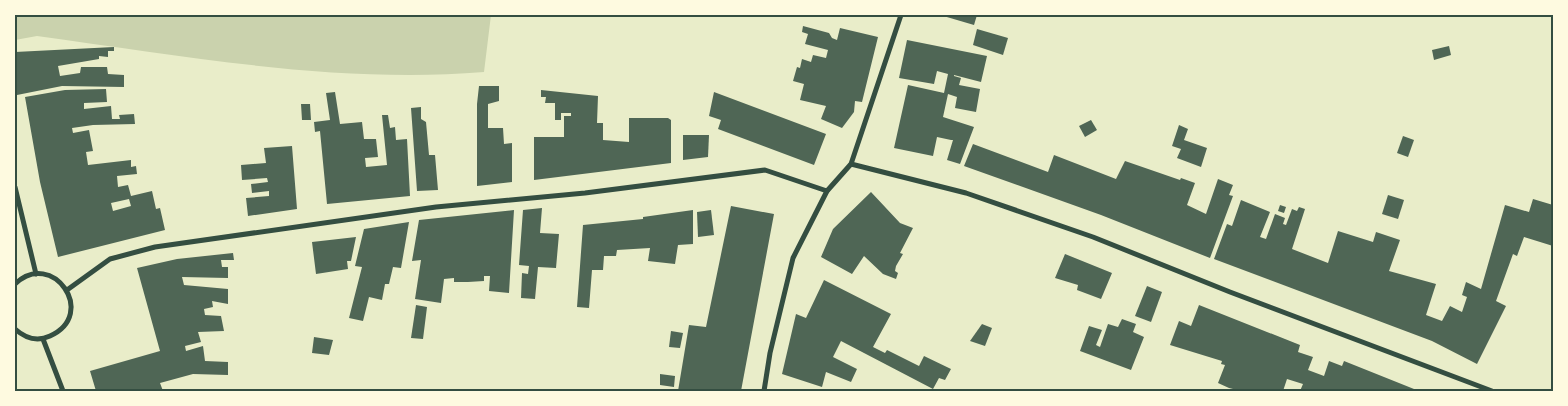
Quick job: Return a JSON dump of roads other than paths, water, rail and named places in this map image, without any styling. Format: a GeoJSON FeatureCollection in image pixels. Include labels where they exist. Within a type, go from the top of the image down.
{"type":"FeatureCollection","features":[{"type":"Feature","properties":{"kind":"street"},"geometry":{"type":"LineString","coordinates":[[764,391],[770,352],[793,258],[827,191],[851,164],[901,15]]}},
{"type":"Feature","properties":{"kind":"street"},"geometry":{"type":"LineString","coordinates":[[851,164],[966,193],[1094,237],[1230,292],[1492,391]]}},
{"type":"Feature","properties":{"kind":"street"},"geometry":{"type":"LineString","coordinates":[[67,290],[110,259],[155,247],[436,208],[585,193],[765,170],[827,191]]}},
{"type":"Feature","properties":{"kind":"street"},"geometry":{"type":"LineString","coordinates":[[15,187],[36,274]]}},
{"type":"Feature","properties":{"kind":"street"},"geometry":{"type":"LineString","coordinates":[[15,284],[27,276],[36,274],[54,278],[67,290],[71,308],[66,324],[60,332],[43,339],[24,336],[15,329]]}},
{"type":"Feature","properties":{"kind":"street"},"geometry":{"type":"LineString","coordinates":[[43,339],[63,391]]}}]}
